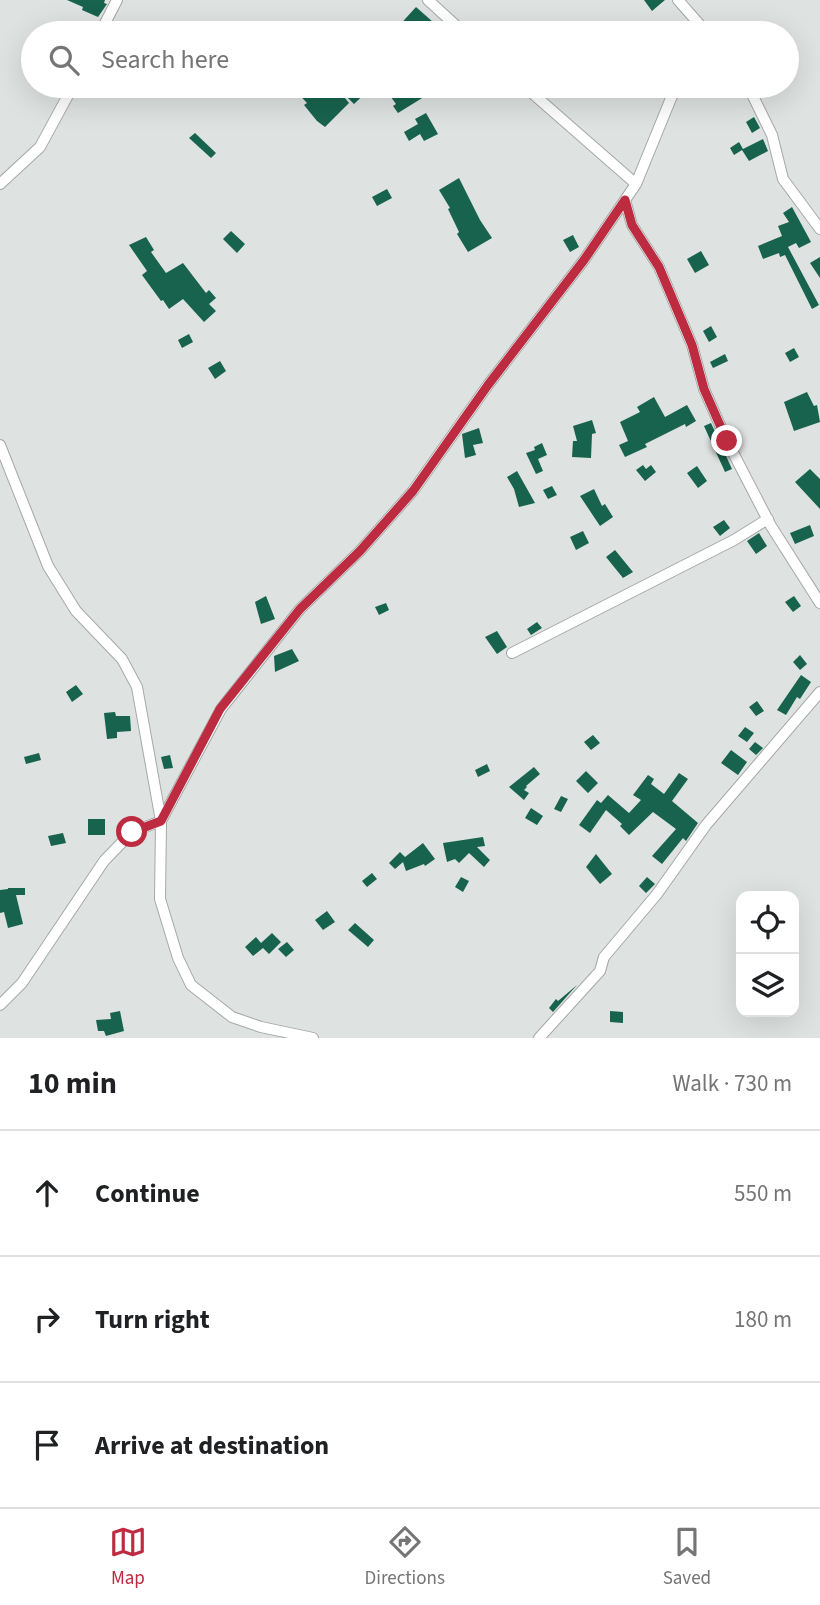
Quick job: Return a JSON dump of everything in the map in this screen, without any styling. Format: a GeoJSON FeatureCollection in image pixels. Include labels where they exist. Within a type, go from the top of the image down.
{"type":"FeatureCollection","features":[{"type":"Feature","properties":{"kind":"street"},"geometry":{"type":"LineString","coordinates":[[106,21],[117,0]]}},
{"type":"Feature","properties":{"kind":"street"},"geometry":{"type":"LineString","coordinates":[[428,0],[451,21]]}},
{"type":"Feature","properties":{"kind":"street"},"geometry":{"type":"LineString","coordinates":[[678,0],[692,21]]}},
{"type":"Feature","properties":{"kind":"street"},"geometry":{"type":"LineString","coordinates":[[0,184],[40,147],[67,98]]}},
{"type":"Feature","properties":{"kind":"street"},"geometry":{"type":"LineString","coordinates":[[538,98],[636,184]]}},
{"type":"Feature","properties":{"kind":"street"},"geometry":{"type":"LineString","coordinates":[[0,1005],[22,983],[104,861],[132,832],[161,821],[220,709],[300,609],[360,551],[413,491],[488,385],[584,260],[636,184],[671,98]]}},
{"type":"Feature","properties":{"kind":"street"},"geometry":{"type":"LineString","coordinates":[[754,98],[772,135],[783,179],[820,229]]}},
{"type":"Feature","properties":{"kind":"street"},"geometry":{"type":"LineString","coordinates":[[625,200],[632,225],[664,278],[692,345],[704,389],[727,441],[768,519],[820,603]]}},
{"type":"Feature","properties":{"kind":"street"},"geometry":{"type":"LineString","coordinates":[[0,445],[48,566],[76,611],[122,659],[137,687],[161,821],[160,899],[178,958],[191,985],[232,1017],[261,1027],[313,1038]]}},
{"type":"Feature","properties":{"kind":"street"},"geometry":{"type":"LineString","coordinates":[[512,653],[734,540],[768,519]]}},
{"type":"Feature","properties":{"kind":"street"},"geometry":{"type":"LineString","coordinates":[[539,1038],[600,971],[604,957],[657,894],[706,825],[820,692]]}},
{"type":"Feature","properties":{"kind":"building"},"geometry":{"type":"Polygon","coordinates":[[[67,0],[105,0],[104,3],[107,4],[98,17],[67,0]]]}},
{"type":"Feature","properties":{"kind":"building"},"geometry":{"type":"Polygon","coordinates":[[[644,0],[665,0],[652,11],[644,0]]]}},
{"type":"Feature","properties":{"kind":"building"},"geometry":{"type":"Polygon","coordinates":[[[416,7],[432,21],[403,21],[416,7]]]}},
{"type":"Feature","properties":{"kind":"building"},"geometry":{"type":"Polygon","coordinates":[[[302,98],[345,98],[349,103],[325,127],[304,105],[307,103],[302,98]]]}},
{"type":"Feature","properties":{"kind":"building"},"geometry":{"type":"Polygon","coordinates":[[[348,98],[360,98],[354,104],[348,98]]]}},
{"type":"Feature","properties":{"kind":"building"},"geometry":{"type":"Polygon","coordinates":[[[392,98],[422,98],[398,113],[393,106],[396,104],[392,98]]]}},
{"type":"Feature","properties":{"kind":"building"},"geometry":{"type":"Polygon","coordinates":[[[426,113],[438,134],[424,141],[420,134],[409,141],[404,132],[418,124],[415,119],[426,113]]]}},
{"type":"Feature","properties":{"kind":"building"},"geometry":{"type":"Polygon","coordinates":[[[754,117],[760,128],[752,133],[746,122],[754,117]]]}},
{"type":"Feature","properties":{"kind":"building"},"geometry":{"type":"Polygon","coordinates":[[[195,133],[216,153],[211,158],[189,138],[195,133]]]}},
{"type":"Feature","properties":{"kind":"building"},"geometry":{"type":"Polygon","coordinates":[[[763,139],[768,151],[749,161],[742,150],[734,155],[730,148],[739,142],[743,149],[763,139]]]}},
{"type":"Feature","properties":{"kind":"building"},"geometry":{"type":"Polygon","coordinates":[[[459,178],[492,238],[468,252],[457,234],[459,232],[448,209],[450,208],[439,190],[459,178]]]}},
{"type":"Feature","properties":{"kind":"building"},"geometry":{"type":"Polygon","coordinates":[[[387,189],[392,198],[377,206],[372,197],[387,189]]]}},
{"type":"Feature","properties":{"kind":"building"},"geometry":{"type":"Polygon","coordinates":[[[792,207],[811,242],[799,248],[796,243],[788,247],[819,305],[812,309],[785,255],[780,257],[779,253],[763,259],[758,246],[782,236],[778,226],[789,222],[783,213],[792,207]]]}},
{"type":"Feature","properties":{"kind":"building"},"geometry":{"type":"Polygon","coordinates":[[[231,231],[245,244],[237,253],[223,239],[231,231]]]}},
{"type":"Feature","properties":{"kind":"building"},"geometry":{"type":"Polygon","coordinates":[[[573,235],[579,247],[570,252],[563,240],[573,235]]]}},
{"type":"Feature","properties":{"kind":"building"},"geometry":{"type":"Polygon","coordinates":[[[146,237],[154,250],[151,252],[166,273],[183,263],[206,293],[209,290],[216,298],[209,304],[216,311],[204,322],[183,299],[169,309],[142,275],[147,271],[129,245],[146,237]]]}},
{"type":"Feature","properties":{"kind":"building"},"geometry":{"type":"Polygon","coordinates":[[[701,251],[709,265],[695,273],[687,259],[701,251]]]}},
{"type":"Feature","properties":{"kind":"building"},"geometry":{"type":"Polygon","coordinates":[[[820,257],[820,278],[810,263],[820,257]]]}},
{"type":"Feature","properties":{"kind":"building"},"geometry":{"type":"Polygon","coordinates":[[[711,326],[717,337],[709,342],[703,331],[711,326]]]}},
{"type":"Feature","properties":{"kind":"building"},"geometry":{"type":"Polygon","coordinates":[[[189,334],[193,342],[182,348],[178,340],[189,334]]]}},
{"type":"Feature","properties":{"kind":"building"},"geometry":{"type":"Polygon","coordinates":[[[794,348],[799,357],[790,362],[785,353],[794,348]]]}},
{"type":"Feature","properties":{"kind":"building"},"geometry":{"type":"Polygon","coordinates":[[[725,354],[728,361],[713,368],[710,362],[725,354]]]}},
{"type":"Feature","properties":{"kind":"building"},"geometry":{"type":"Polygon","coordinates":[[[220,361],[226,371],[215,379],[208,368],[220,361]]]}},
{"type":"Feature","properties":{"kind":"building"},"geometry":{"type":"Polygon","coordinates":[[[807,392],[814,406],[817,405],[820,422],[794,431],[784,402],[807,392]]]}},
{"type":"Feature","properties":{"kind":"building"},"geometry":{"type":"Polygon","coordinates":[[[654,397],[665,417],[687,405],[696,421],[645,444],[647,447],[625,457],[619,445],[628,441],[620,422],[640,412],[637,407],[654,397]]]}},
{"type":"Feature","properties":{"kind":"building"},"geometry":{"type":"Polygon","coordinates":[[[592,420],[596,433],[592,434],[591,458],[572,457],[573,441],[577,441],[573,426],[592,420]]]}},
{"type":"Feature","properties":{"kind":"building"},"geometry":{"type":"Polygon","coordinates":[[[711,423],[732,469],[725,472],[704,426],[711,423]]]}},
{"type":"Feature","properties":{"kind":"building"},"geometry":{"type":"Polygon","coordinates":[[[479,428],[483,443],[473,445],[476,455],[465,458],[462,434],[479,428]]]}},
{"type":"Feature","properties":{"kind":"building"},"geometry":{"type":"Polygon","coordinates":[[[542,443],[547,455],[538,459],[543,471],[536,474],[526,453],[535,450],[534,447],[542,443]]]}},
{"type":"Feature","properties":{"kind":"building"},"geometry":{"type":"Polygon","coordinates":[[[643,465],[646,469],[651,465],[656,472],[645,481],[636,470],[643,465]]]}},
{"type":"Feature","properties":{"kind":"building"},"geometry":{"type":"Polygon","coordinates":[[[697,466],[707,481],[698,488],[687,473],[697,466]]]}},
{"type":"Feature","properties":{"kind":"building"},"geometry":{"type":"Polygon","coordinates":[[[810,469],[820,479],[820,509],[795,482],[810,469]]]}},
{"type":"Feature","properties":{"kind":"building"},"geometry":{"type":"Polygon","coordinates":[[[517,471],[535,503],[519,507],[507,477],[517,471]]]}},
{"type":"Feature","properties":{"kind":"building"},"geometry":{"type":"Polygon","coordinates":[[[552,486],[557,495],[548,499],[543,490],[552,486]]]}},
{"type":"Feature","properties":{"kind":"building"},"geometry":{"type":"Polygon","coordinates":[[[594,489],[602,506],[605,504],[613,517],[600,526],[580,496],[594,489]]]}},
{"type":"Feature","properties":{"kind":"building"},"geometry":{"type":"Polygon","coordinates":[[[724,520],[730,528],[720,536],[713,527],[724,520]]]}},
{"type":"Feature","properties":{"kind":"building"},"geometry":{"type":"Polygon","coordinates":[[[810,525],[814,536],[795,544],[790,533],[810,525]]]}},
{"type":"Feature","properties":{"kind":"building"},"geometry":{"type":"Polygon","coordinates":[[[583,531],[589,543],[576,550],[570,537],[583,531]]]}},
{"type":"Feature","properties":{"kind":"building"},"geometry":{"type":"Polygon","coordinates":[[[759,533],[767,546],[756,554],[747,541],[759,533]]]}},
{"type":"Feature","properties":{"kind":"building"},"geometry":{"type":"Polygon","coordinates":[[[615,550],[633,572],[623,578],[606,557],[615,550]]]}},
{"type":"Feature","properties":{"kind":"building"},"geometry":{"type":"Polygon","coordinates":[[[266,596],[275,619],[261,624],[255,602],[266,596]]]}},
{"type":"Feature","properties":{"kind":"building"},"geometry":{"type":"Polygon","coordinates":[[[794,596],[801,606],[793,612],[785,602],[794,596]]]}},
{"type":"Feature","properties":{"kind":"building"},"geometry":{"type":"Polygon","coordinates":[[[386,603],[389,610],[379,615],[375,607],[386,603]]]}},
{"type":"Feature","properties":{"kind":"building"},"geometry":{"type":"Polygon","coordinates":[[[537,622],[542,628],[531,635],[527,629],[537,622]]]}},
{"type":"Feature","properties":{"kind":"building"},"geometry":{"type":"Polygon","coordinates":[[[497,631],[507,647],[497,654],[485,637],[497,631]]]}},
{"type":"Feature","properties":{"kind":"building"},"geometry":{"type":"Polygon","coordinates":[[[292,649],[299,661],[275,672],[274,656],[292,649]]]}},
{"type":"Feature","properties":{"kind":"building"},"geometry":{"type":"Polygon","coordinates":[[[800,655],[807,664],[800,670],[793,662],[800,655]]]}},
{"type":"Feature","properties":{"kind":"building"},"geometry":{"type":"Polygon","coordinates":[[[801,675],[811,682],[800,699],[797,697],[786,715],[777,710],[801,675]]]}},
{"type":"Feature","properties":{"kind":"building"},"geometry":{"type":"Polygon","coordinates":[[[76,685],[83,694],[72,702],[66,692],[76,685]]]}},
{"type":"Feature","properties":{"kind":"building"},"geometry":{"type":"Polygon","coordinates":[[[757,701],[764,711],[756,716],[749,707],[757,701]]]}},
{"type":"Feature","properties":{"kind":"building"},"geometry":{"type":"Polygon","coordinates":[[[115,712],[116,716],[130,716],[131,731],[117,732],[117,738],[107,739],[104,713],[115,712]]]}},
{"type":"Feature","properties":{"kind":"building"},"geometry":{"type":"Polygon","coordinates":[[[745,727],[754,733],[747,742],[738,736],[745,727]]]}},
{"type":"Feature","properties":{"kind":"building"},"geometry":{"type":"Polygon","coordinates":[[[593,735],[600,743],[591,750],[584,742],[593,735]]]}},
{"type":"Feature","properties":{"kind":"building"},"geometry":{"type":"Polygon","coordinates":[[[755,742],[763,748],[756,755],[749,749],[755,742]]]}},
{"type":"Feature","properties":{"kind":"building"},"geometry":{"type":"Polygon","coordinates":[[[731,750],[747,762],[738,775],[721,763],[731,750]]]}},
{"type":"Feature","properties":{"kind":"building"},"geometry":{"type":"Polygon","coordinates":[[[39,753],[41,760],[26,764],[24,757],[39,753]]]}},
{"type":"Feature","properties":{"kind":"building"},"geometry":{"type":"Polygon","coordinates":[[[170,755],[173,768],[164,769],[161,757],[170,755]]]}},
{"type":"Feature","properties":{"kind":"building"},"geometry":{"type":"Polygon","coordinates":[[[487,764],[490,771],[478,777],[475,770],[487,764]]]}},
{"type":"Feature","properties":{"kind":"building"},"geometry":{"type":"Polygon","coordinates":[[[534,767],[540,774],[526,786],[524,790],[529,793],[524,800],[509,787],[534,767]]]}},
{"type":"Feature","properties":{"kind":"building"},"geometry":{"type":"Polygon","coordinates":[[[586,771],[598,783],[588,793],[576,781],[586,771]]]}},
{"type":"Feature","properties":{"kind":"building"},"geometry":{"type":"Polygon","coordinates":[[[679,773],[688,779],[672,801],[698,823],[686,841],[683,838],[662,864],[652,856],[676,829],[653,812],[629,835],[620,826],[622,824],[606,810],[590,833],[579,825],[597,800],[601,803],[608,795],[629,813],[641,800],[633,795],[648,775],[654,779],[651,784],[664,794],[679,773]]]}},
{"type":"Feature","properties":{"kind":"building"},"geometry":{"type":"Polygon","coordinates":[[[561,796],[568,799],[561,812],[554,809],[561,796]]]}},
{"type":"Feature","properties":{"kind":"building"},"geometry":{"type":"Polygon","coordinates":[[[531,808],[543,816],[537,825],[525,818],[531,808]]]}},
{"type":"Feature","properties":{"kind":"building"},"geometry":{"type":"Polygon","coordinates":[[[88,819],[105,819],[105,835],[88,835],[88,819]]]}},
{"type":"Feature","properties":{"kind":"building"},"geometry":{"type":"Polygon","coordinates":[[[63,833],[66,843],[51,846],[48,836],[63,833]]]}},
{"type":"Feature","properties":{"kind":"building"},"geometry":{"type":"Polygon","coordinates":[[[483,837],[485,846],[477,847],[490,860],[484,867],[469,853],[459,863],[455,859],[447,862],[443,843],[483,837]]]}},
{"type":"Feature","properties":{"kind":"building"},"geometry":{"type":"Polygon","coordinates":[[[423,843],[435,859],[425,866],[424,864],[406,871],[403,862],[395,869],[389,863],[400,852],[405,857],[423,843]]]}},
{"type":"Feature","properties":{"kind":"building"},"geometry":{"type":"Polygon","coordinates":[[[596,854],[612,874],[600,884],[586,867],[596,854]]]}},
{"type":"Feature","properties":{"kind":"building"},"geometry":{"type":"Polygon","coordinates":[[[372,873],[377,879],[367,887],[362,881],[372,873]]]}},
{"type":"Feature","properties":{"kind":"building"},"geometry":{"type":"Polygon","coordinates":[[[461,877],[469,881],[463,892],[455,887],[461,877]]]}},
{"type":"Feature","properties":{"kind":"building"},"geometry":{"type":"Polygon","coordinates":[[[647,877],[655,884],[646,893],[639,886],[647,877]]]}},
{"type":"Feature","properties":{"kind":"building"},"geometry":{"type":"Polygon","coordinates":[[[25,888],[25,895],[16,895],[23,924],[8,928],[4,912],[0,913],[0,890],[25,888]]]}},
{"type":"Feature","properties":{"kind":"building"},"geometry":{"type":"Polygon","coordinates":[[[327,911],[335,922],[323,930],[315,920],[327,911]]]}},
{"type":"Feature","properties":{"kind":"building"},"geometry":{"type":"Polygon","coordinates":[[[355,923],[374,940],[368,947],[348,930],[355,923]]]}},
{"type":"Feature","properties":{"kind":"building"},"geometry":{"type":"Polygon","coordinates":[[[272,933],[281,942],[269,954],[263,948],[253,956],[245,947],[256,937],[261,943],[272,933]]]}},
{"type":"Feature","properties":{"kind":"building"},"geometry":{"type":"Polygon","coordinates":[[[287,942],[294,950],[286,957],[278,949],[287,942]]]}},
{"type":"Feature","properties":{"kind":"building"},"geometry":{"type":"Polygon","coordinates":[[[577,985],[553,1012],[549,1008],[556,999],[558,1001],[577,985]]]}},
{"type":"Feature","properties":{"kind":"building"},"geometry":{"type":"Polygon","coordinates":[[[120,1011],[124,1031],[106,1036],[104,1031],[98,1031],[96,1020],[111,1019],[110,1013],[120,1011]]]}},
{"type":"Feature","properties":{"kind":"building"},"geometry":{"type":"Polygon","coordinates":[[[610,1011],[623,1012],[623,1023],[610,1022],[610,1011]]]}},
{"type":"Feature","properties":{"kind":"route"},"geometry":{"type":"LineString","coordinates":[[132,832],[161,821],[220,709],[300,609],[360,551],[413,491],[488,385],[584,260],[625,200],[632,225],[659,267],[692,345],[704,389],[727,441]]}}]}
